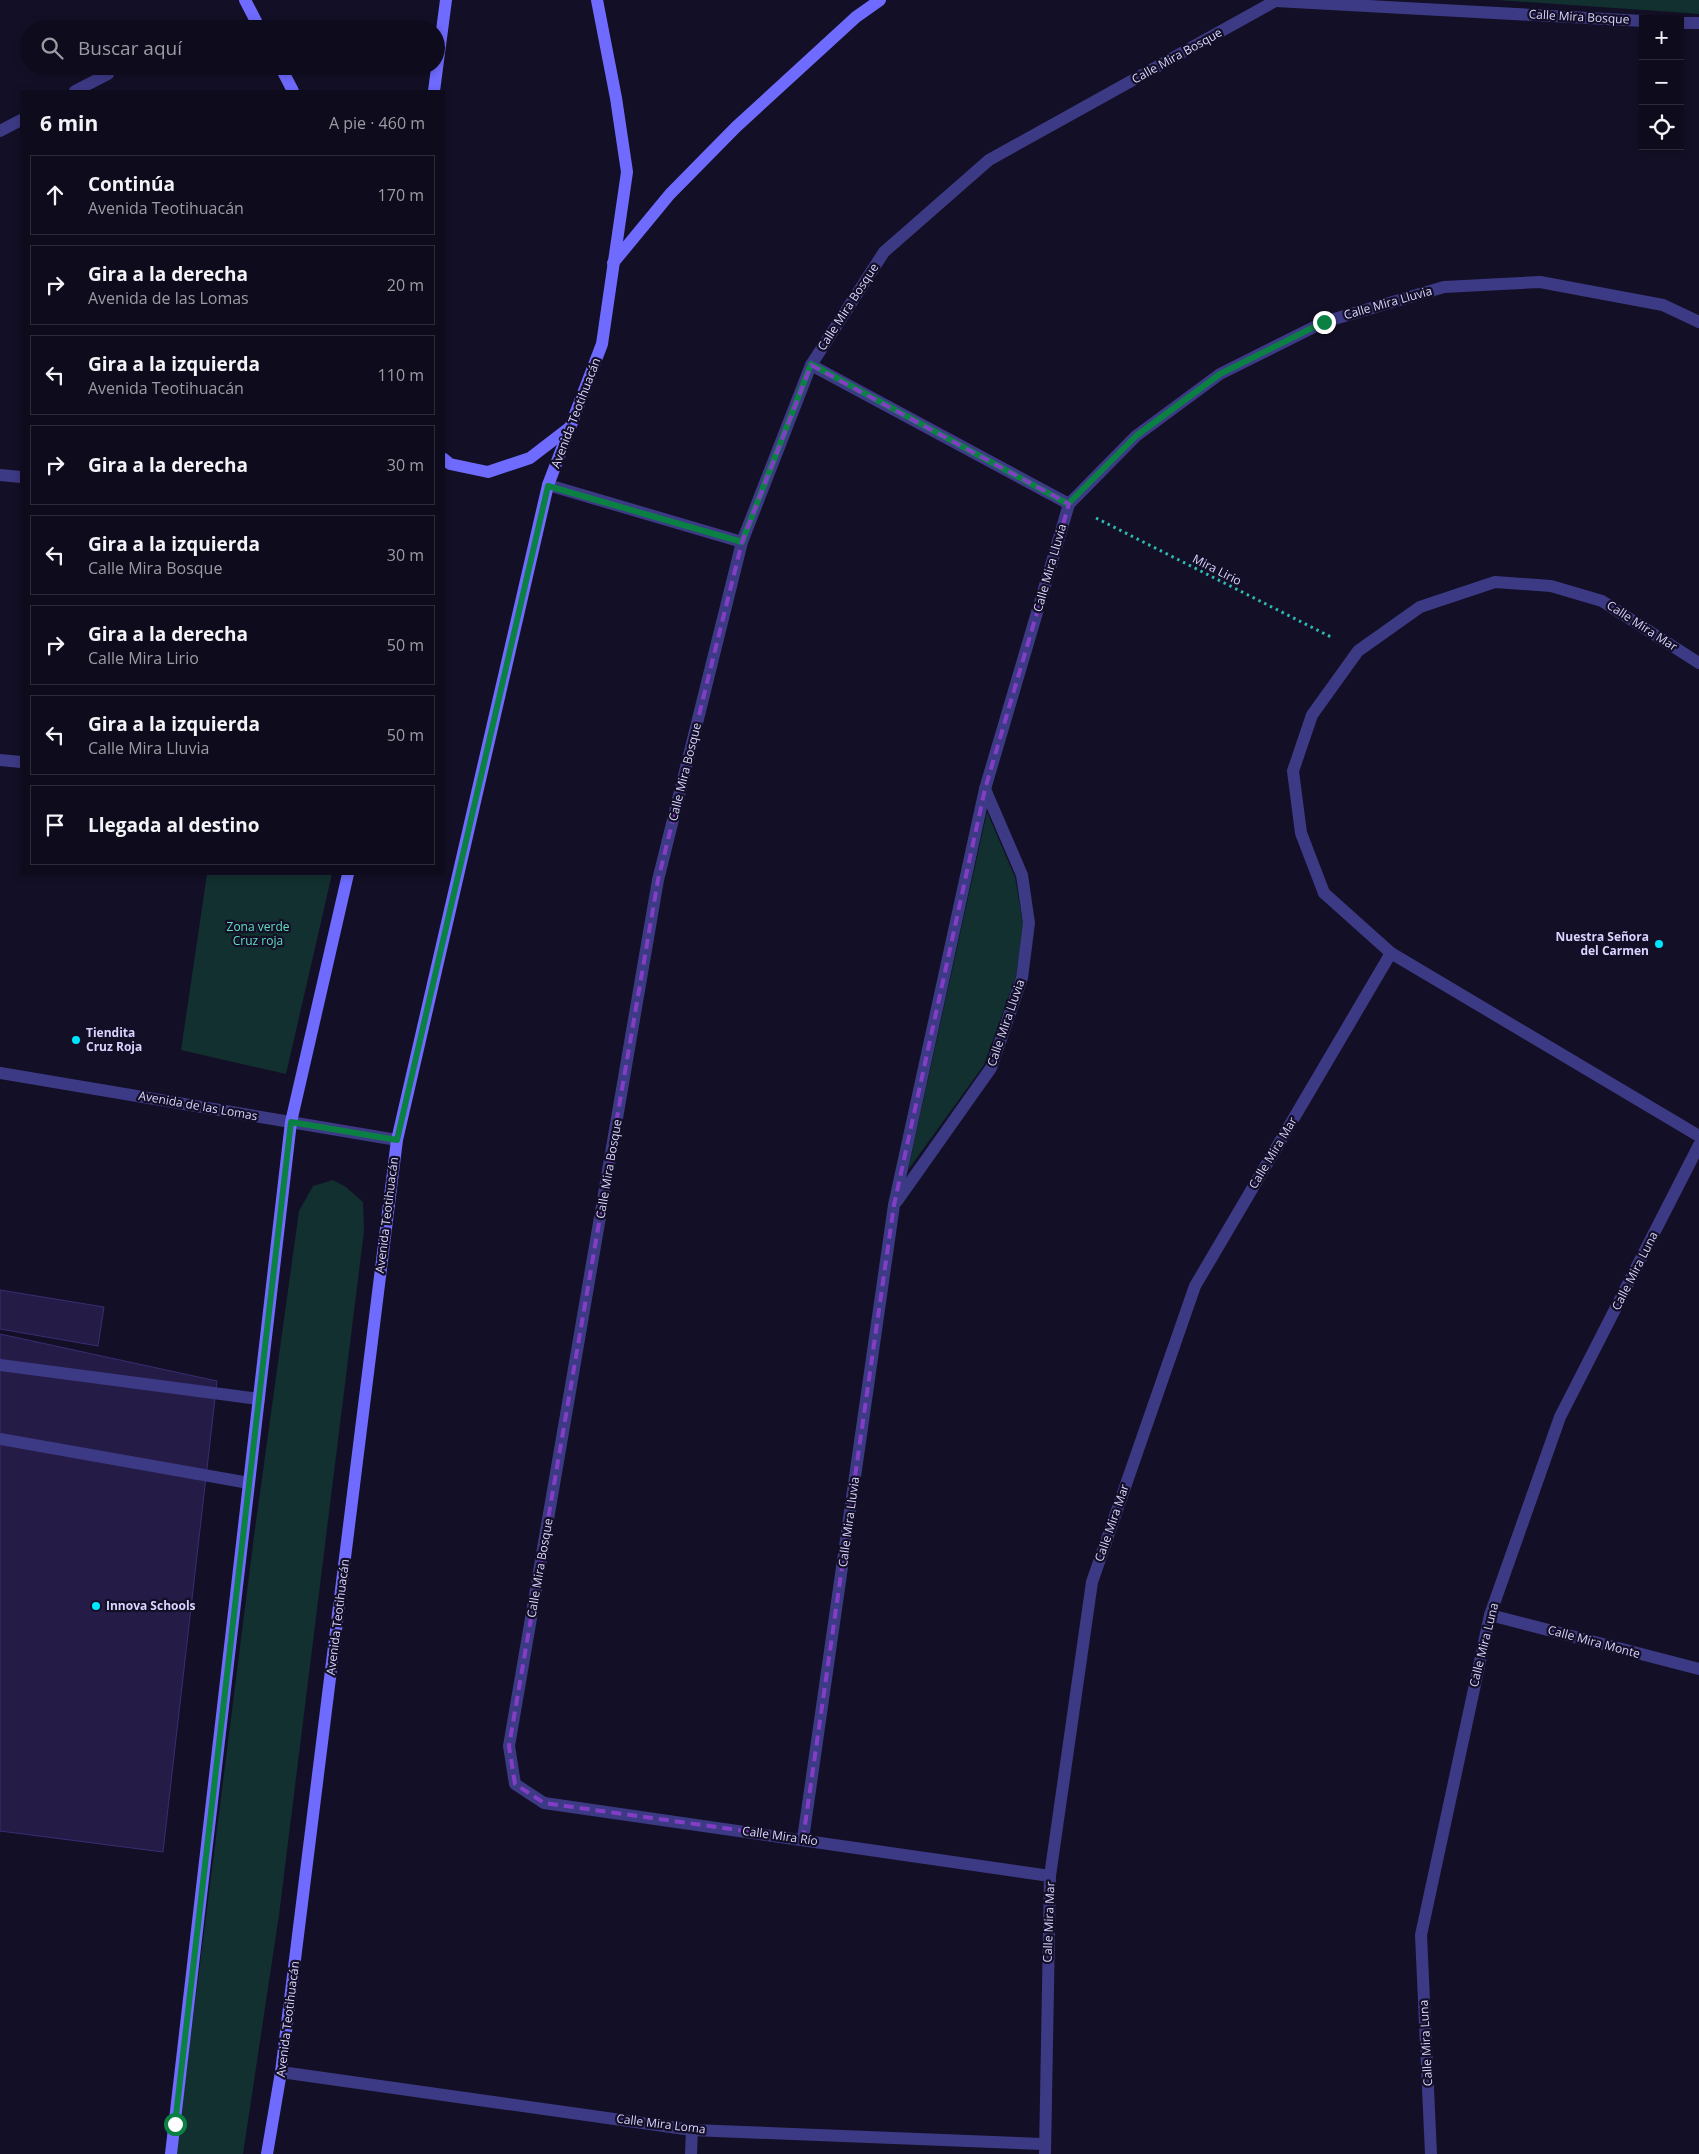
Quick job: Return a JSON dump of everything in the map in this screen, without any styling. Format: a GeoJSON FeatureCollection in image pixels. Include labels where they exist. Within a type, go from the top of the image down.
{"type":"FeatureCollection","features":[{"type":"Feature","properties":{"kind":"main road"},"geometry":{"type":"LineString","coordinates":[[245,0],[255,20]]}},
{"type":"Feature","properties":{"kind":"main road"},"geometry":{"type":"LineString","coordinates":[[443,20],[446,0]]}},
{"type":"Feature","properties":{"kind":"main road","name":"Avenida Teotihuacán"},"geometry":{"type":"LineString","coordinates":[[267,2154],[281,2072],[397,1140],[548,486],[602,344],[627,172],[616,98],[597,0]]}},
{"type":"Feature","properties":{"kind":"main road"},"geometry":{"type":"LineString","coordinates":[[613,263],[670,194],[736,128],[856,17],[880,0]]}},
{"type":"Feature","properties":{"kind":"main road"},"geometry":{"type":"LineString","coordinates":[[285,75],[292,90]]}},
{"type":"Feature","properties":{"kind":"main road"},"geometry":{"type":"LineString","coordinates":[[434,90],[436,75]]}},
{"type":"Feature","properties":{"kind":"main road"},"geometry":{"type":"LineString","coordinates":[[445,460],[450,464],[488,472],[530,458],[569,428]]}},
{"type":"Feature","properties":{"kind":"main road"},"geometry":{"type":"LineString","coordinates":[[171,2154],[291,1122],[348,875]]}},
{"type":"Feature","properties":{"kind":"street","name":"Calle Mira Bosque"},"geometry":{"type":"LineString","coordinates":[[515,1784],[509,1746],[658,880],[742,542],[811,364],[884,252],[989,160],[1277,0],[1639,20]]}},
{"type":"Feature","properties":{"kind":"street"},"geometry":{"type":"LineString","coordinates":[[1684,23],[1699,23]]}},
{"type":"Feature","properties":{"kind":"street"},"geometry":{"type":"LineString","coordinates":[[77,90],[106,75]]}},
{"type":"Feature","properties":{"kind":"street"},"geometry":{"type":"LineString","coordinates":[[0,131],[20,121]]}},
{"type":"Feature","properties":{"kind":"street","name":"Calle Mira Lluvia"},"geometry":{"type":"LineString","coordinates":[[803,1839],[894,1205],[985,789],[1068,504],[1136,436],[1220,374],[1324,322],[1444,286],[1540,282],[1663,305],[1699,322]]}},
{"type":"Feature","properties":{"kind":"street"},"geometry":{"type":"LineString","coordinates":[[811,364],[1068,504]]}},
{"type":"Feature","properties":{"kind":"street"},"geometry":{"type":"LineString","coordinates":[[0,475],[20,477]]}},
{"type":"Feature","properties":{"kind":"street"},"geometry":{"type":"LineString","coordinates":[[548,486],[742,542]]}},
{"type":"Feature","properties":{"kind":"street","name":"Calle Mira Mar"},"geometry":{"type":"LineString","coordinates":[[1699,663],[1602,601],[1551,586],[1495,582],[1420,607],[1358,651],[1312,715],[1293,772],[1301,833],[1324,893],[1392,953],[1699,1136]]}},
{"type":"Feature","properties":{"kind":"street"},"geometry":{"type":"LineString","coordinates":[[0,760],[20,762]]}},
{"type":"Feature","properties":{"kind":"street","name":"Calle Mira Lluvia"},"geometry":{"type":"LineString","coordinates":[[894,1205],[991,1068],[1022,978],[1030,923],[1022,876],[985,789]]}},
{"type":"Feature","properties":{"kind":"street","name":"Calle Mira Mar"},"geometry":{"type":"LineString","coordinates":[[1044,2149],[1050,1876],[1092,1582],[1195,1286],[1392,953]]}},
{"type":"Feature","properties":{"kind":"street","name":"Avenida de las Lomas"},"geometry":{"type":"LineString","coordinates":[[0,1073],[397,1140]]}},
{"type":"Feature","properties":{"kind":"street","name":"Calle Mira Luna"},"geometry":{"type":"LineString","coordinates":[[1431,2154],[1421,1935],[1490,1615],[1560,1417],[1699,1146]]}},
{"type":"Feature","properties":{"kind":"street"},"geometry":{"type":"LineString","coordinates":[[0,1365],[259,1399]]}},
{"type":"Feature","properties":{"kind":"street"},"geometry":{"type":"LineString","coordinates":[[0,1439],[249,1483]]}},
{"type":"Feature","properties":{"kind":"street","name":"Calle Mira Monte"},"geometry":{"type":"LineString","coordinates":[[1490,1615],[1699,1669]]}},
{"type":"Feature","properties":{"kind":"street","name":"Calle Mira Río"},"geometry":{"type":"LineString","coordinates":[[515,1784],[544,1803],[1050,1876]]}},
{"type":"Feature","properties":{"kind":"street","name":"Calle Mira Loma"},"geometry":{"type":"LineString","coordinates":[[281,2072],[692,2130],[1044,2149]]}},
{"type":"Feature","properties":{"kind":"street"},"geometry":{"type":"LineString","coordinates":[[691,2154],[692,2130]]}},
{"type":"Feature","properties":{"kind":"path","name":"Mira Lirio"},"geometry":{"type":"LineString","coordinates":[[1068,504],[1358,651]]}},
{"type":"Feature","properties":{"kind":"highlighted area"},"geometry":{"type":"Polygon","coordinates":[[[811,365],[1069,504],[985,789],[894,1205],[803,1839],[544,1803],[515,1784],[509,1746],[658,880],[742,542],[811,365]]]}},
{"type":"Feature","properties":{"kind":"green space"},"geometry":{"type":"Polygon","coordinates":[[[1497,0],[1699,0],[1699,14],[1687,13],[1497,0]]]}},
{"type":"Feature","properties":{"kind":"green space"},"geometry":{"type":"Polygon","coordinates":[[[987,812],[1015,877],[1023,924],[1016,976],[984,1065],[908,1170],[987,812]]]}},
{"type":"Feature","properties":{"kind":"green space","name":"Zona verde Cruz roja"},"geometry":{"type":"Polygon","coordinates":[[[207,875],[332,875],[286,1074],[181,1050],[207,875]]]}},
{"type":"Feature","properties":{"kind":"green space"},"geometry":{"type":"Polygon","coordinates":[[[333,1180],[346,1187],[363,1202],[364,1231],[279,1915],[243,2154],[176,2154],[254,1536],[299,1211],[313,1186],[333,1180]]]}},
{"type":"Feature","properties":{"kind":"building"},"geometry":{"type":"Polygon","coordinates":[[[0,1290],[104,1307],[98,1346],[0,1329],[0,1290]]]}},
{"type":"Feature","properties":{"kind":"building","name":"Innova Schools"},"geometry":{"type":"Polygon","coordinates":[[[0,1334],[217,1381],[163,1852],[0,1831],[0,1334]]]}},
{"type":"Feature","properties":{"kind":"place","name":"Nuestra Señora del Carmen"},"geometry":{"type":"Point","coordinates":[1659,944]}},
{"type":"Feature","properties":{"kind":"place","name":"Tiendita Cruz Roja"},"geometry":{"type":"Point","coordinates":[76,1040]}},
{"type":"Feature","properties":{"kind":"place","name":"Innova Schools"},"geometry":{"type":"Point","coordinates":[96,1606]}},
{"type":"Feature","properties":{"kind":"route"},"geometry":{"type":"LineString","coordinates":[[175,2124],[291,1122],[397,1140],[548,486],[742,542],[811,364],[1068,504],[1136,436],[1220,374],[1324,322]]}}]}
